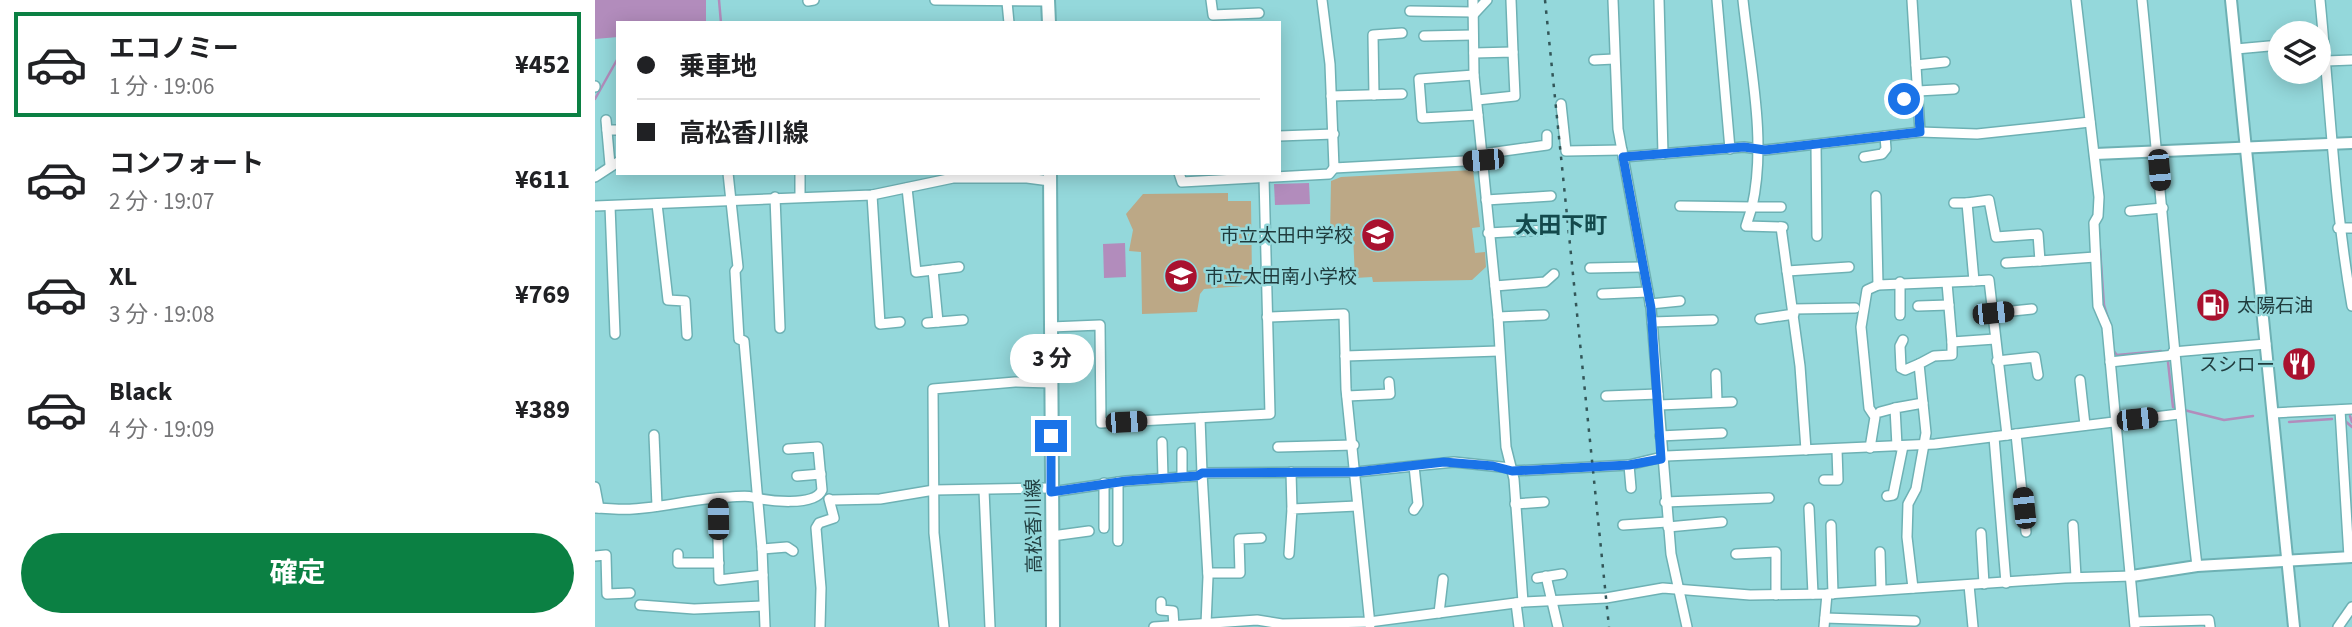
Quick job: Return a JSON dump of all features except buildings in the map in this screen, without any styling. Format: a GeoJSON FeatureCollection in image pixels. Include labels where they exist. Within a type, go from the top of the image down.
{"type":"FeatureCollection","features":[{"type":"Feature","properties":{"kind":"main road"},"geometry":{"type":"LineString","coordinates":[[1048,1],[1049,21]]}},
{"type":"Feature","properties":{"kind":"main road","name":"高松香川線"},"geometry":{"type":"LineString","coordinates":[[1050,177],[1053,627]]}},
{"type":"Feature","properties":{"kind":"street"},"geometry":{"type":"LineString","coordinates":[[808,1],[814,0]]}},
{"type":"Feature","properties":{"kind":"street"},"geometry":{"type":"LineString","coordinates":[[935,0],[1048,1]]}},
{"type":"Feature","properties":{"kind":"street"},"geometry":{"type":"LineString","coordinates":[[1211,0],[1213,15],[1259,13]]}},
{"type":"Feature","properties":{"kind":"street"},"geometry":{"type":"LineString","coordinates":[[1180,175],[1182,182],[1329,174],[1334,168],[1334,134],[1322,0]]}},
{"type":"Feature","properties":{"kind":"street"},"geometry":{"type":"LineString","coordinates":[[1473,0],[1476,100],[1507,418],[1506,447],[1512,469],[1515,504],[1519,627]]}},
{"type":"Feature","properties":{"kind":"street"},"geometry":{"type":"LineString","coordinates":[[1410,11],[1473,13],[1487,0]]}},
{"type":"Feature","properties":{"kind":"street"},"geometry":{"type":"LineString","coordinates":[[1476,100],[1515,96],[1509,0],[1518,0]]}},
{"type":"Feature","properties":{"kind":"street"},"geometry":{"type":"LineString","coordinates":[[1613,0],[1614,59],[1622,154],[1650,304],[1667,524],[1687,627]]}},
{"type":"Feature","properties":{"kind":"street"},"geometry":{"type":"LineString","coordinates":[[1659,0],[1663,154]]}},
{"type":"Feature","properties":{"kind":"street"},"geometry":{"type":"LineString","coordinates":[[1717,0],[1730,149]]}},
{"type":"Feature","properties":{"kind":"street"},"geometry":{"type":"LineString","coordinates":[[1743,0],[1759,177],[1746,226],[1782,227],[1794,312],[1806,450]]}},
{"type":"Feature","properties":{"kind":"street"},"geometry":{"type":"LineString","coordinates":[[1912,0],[1920,132]]}},
{"type":"Feature","properties":{"kind":"street"},"geometry":{"type":"LineString","coordinates":[[2076,0],[2099,197],[2098,216],[2094,223],[2098,306],[2107,327],[2135,625],[2209,620],[2210,627]]}},
{"type":"Feature","properties":{"kind":"street"},"geometry":{"type":"LineString","coordinates":[[2142,0],[2163,208],[2173,353],[2197,566]]}},
{"type":"Feature","properties":{"kind":"street"},"geometry":{"type":"LineString","coordinates":[[2231,0],[2294,627]]}},
{"type":"Feature","properties":{"kind":"street"},"geometry":{"type":"LineString","coordinates":[[2320,0],[2322,21]]}},
{"type":"Feature","properties":{"kind":"street"},"geometry":{"type":"LineString","coordinates":[[1007,2],[1009,21]]}},
{"type":"Feature","properties":{"kind":"street"},"geometry":{"type":"LineString","coordinates":[[1374,95],[1373,35],[1402,33]]}},
{"type":"Feature","properties":{"kind":"street"},"geometry":{"type":"LineString","coordinates":[[1424,36],[1473,35]]}},
{"type":"Feature","properties":{"kind":"street"},"geometry":{"type":"LineString","coordinates":[[2236,49],[2268,46]]}},
{"type":"Feature","properties":{"kind":"street"},"geometry":{"type":"LineString","coordinates":[[1473,54],[1513,52]]}},
{"type":"Feature","properties":{"kind":"street"},"geometry":{"type":"LineString","coordinates":[[1594,60],[1614,59]]}},
{"type":"Feature","properties":{"kind":"street"},"geometry":{"type":"LineString","coordinates":[[2331,61],[2352,60]]}},
{"type":"Feature","properties":{"kind":"street"},"geometry":{"type":"LineString","coordinates":[[1916,65],[1945,62]]}},
{"type":"Feature","properties":{"kind":"street"},"geometry":{"type":"LineString","coordinates":[[1474,75],[1419,79],[1422,118],[1478,115]]}},
{"type":"Feature","properties":{"kind":"street"},"geometry":{"type":"LineString","coordinates":[[2328,84],[2338,228],[2352,306]]}},
{"type":"Feature","properties":{"kind":"street"},"geometry":{"type":"LineString","coordinates":[[1890,100],[1954,89]]}},
{"type":"Feature","properties":{"kind":"street"},"geometry":{"type":"LineString","coordinates":[[1331,96],[1402,94]]}},
{"type":"Feature","properties":{"kind":"street"},"geometry":{"type":"LineString","coordinates":[[1561,104],[1566,151],[1622,154],[1758,149],[1920,132],[1977,134],[2090,122]]}},
{"type":"Feature","properties":{"kind":"street"},"geometry":{"type":"LineString","coordinates":[[595,177],[614,164],[607,125],[616,129]]}},
{"type":"Feature","properties":{"kind":"street"},"geometry":{"type":"LineString","coordinates":[[1281,136],[1334,134]]}},
{"type":"Feature","properties":{"kind":"street"},"geometry":{"type":"LineString","coordinates":[[1334,168],[1482,157],[1547,145],[1547,135]]}},
{"type":"Feature","properties":{"kind":"street"},"geometry":{"type":"LineString","coordinates":[[1864,157],[1882,154],[1886,149],[1885,136]]}},
{"type":"Feature","properties":{"kind":"street"},"geometry":{"type":"LineString","coordinates":[[2095,154],[2352,143]]}},
{"type":"Feature","properties":{"kind":"street"},"geometry":{"type":"LineString","coordinates":[[1816,145],[1818,236]]}},
{"type":"Feature","properties":{"kind":"street"},"geometry":{"type":"LineString","coordinates":[[728,175],[741,341],[762,549],[765,627]]}},
{"type":"Feature","properties":{"kind":"street"},"geometry":{"type":"LineString","coordinates":[[800,175],[800,196]]}},
{"type":"Feature","properties":{"kind":"street"},"geometry":{"type":"LineString","coordinates":[[595,206],[872,195],[945,177],[1050,177]]}},
{"type":"Feature","properties":{"kind":"street"},"geometry":{"type":"LineString","coordinates":[[1051,327],[1100,325],[1101,423],[1270,414],[1264,177]]}},
{"type":"Feature","properties":{"kind":"street"},"geometry":{"type":"LineString","coordinates":[[907,188],[916,272],[959,267]]}},
{"type":"Feature","properties":{"kind":"street"},"geometry":{"type":"LineString","coordinates":[[872,195],[880,324],[900,322]]}},
{"type":"Feature","properties":{"kind":"street"},"geometry":{"type":"LineString","coordinates":[[1486,200],[1551,196]]}},
{"type":"Feature","properties":{"kind":"street"},"geometry":{"type":"LineString","coordinates":[[1876,196],[1878,285]]}},
{"type":"Feature","properties":{"kind":"street"},"geometry":{"type":"LineString","coordinates":[[775,197],[780,328]]}},
{"type":"Feature","properties":{"kind":"street"},"geometry":{"type":"LineString","coordinates":[[1954,203],[1989,200],[1996,237],[2038,234],[2040,261]]}},
{"type":"Feature","properties":{"kind":"street"},"geometry":{"type":"LineString","coordinates":[[1966,203],[1974,281]]}},
{"type":"Feature","properties":{"kind":"street"},"geometry":{"type":"LineString","coordinates":[[657,204],[668,300],[685,301],[687,335]]}},
{"type":"Feature","properties":{"kind":"street"},"geometry":{"type":"LineString","coordinates":[[610,206],[615,334]]}},
{"type":"Feature","properties":{"kind":"street"},"geometry":{"type":"LineString","coordinates":[[1680,206],[1781,207]]}},
{"type":"Feature","properties":{"kind":"street"},"geometry":{"type":"LineString","coordinates":[[2130,211],[2163,208]]}},
{"type":"Feature","properties":{"kind":"street"},"geometry":{"type":"LineString","coordinates":[[2338,228],[2352,228]]}},
{"type":"Feature","properties":{"kind":"street"},"geometry":{"type":"LineString","coordinates":[[1489,233],[1548,230]]}},
{"type":"Feature","properties":{"kind":"street"},"geometry":{"type":"LineString","coordinates":[[2006,263],[2095,257]]}},
{"type":"Feature","properties":{"kind":"street"},"geometry":{"type":"LineString","coordinates":[[1590,268],[1642,267]]}},
{"type":"Feature","properties":{"kind":"street"},"geometry":{"type":"LineString","coordinates":[[1787,271],[1849,267]]}},
{"type":"Feature","properties":{"kind":"street"},"geometry":{"type":"LineString","coordinates":[[933,270],[938,322]]}},
{"type":"Feature","properties":{"kind":"street"},"geometry":{"type":"LineString","coordinates":[[1495,286],[1545,282],[1554,274]]}},
{"type":"Feature","properties":{"kind":"street"},"geometry":{"type":"LineString","coordinates":[[1870,448],[1875,417],[1869,408],[1861,327],[1867,290],[1878,285],[1900,282],[1989,280],[1997,361],[2012,435],[2026,532]]}},
{"type":"Feature","properties":{"kind":"street"},"geometry":{"type":"LineString","coordinates":[[1900,282],[1900,315]]}},
{"type":"Feature","properties":{"kind":"street"},"geometry":{"type":"LineString","coordinates":[[1903,341],[1900,346],[1901,368],[1905,370],[1934,356],[1952,355],[1947,283]]}},
{"type":"Feature","properties":{"kind":"street"},"geometry":{"type":"LineString","coordinates":[[1602,294],[1648,292]]}},
{"type":"Feature","properties":{"kind":"street"},"geometry":{"type":"LineString","coordinates":[[1650,304],[1681,300]]}},
{"type":"Feature","properties":{"kind":"street"},"geometry":{"type":"LineString","coordinates":[[1918,306],[1949,305]]}},
{"type":"Feature","properties":{"kind":"street"},"geometry":{"type":"LineString","coordinates":[[1761,319],[1794,312],[1855,308]]}},
{"type":"Feature","properties":{"kind":"street"},"geometry":{"type":"LineString","coordinates":[[1993,313],[2032,309]]}},
{"type":"Feature","properties":{"kind":"street"},"geometry":{"type":"LineString","coordinates":[[1267,317],[1343,314],[1347,396],[1354,445],[1357,506],[1369,624]]}},
{"type":"Feature","properties":{"kind":"street"},"geometry":{"type":"LineString","coordinates":[[1498,317],[1544,315]]}},
{"type":"Feature","properties":{"kind":"street"},"geometry":{"type":"LineString","coordinates":[[927,323],[963,320]]}},
{"type":"Feature","properties":{"kind":"street"},"geometry":{"type":"LineString","coordinates":[[1652,322],[1713,320]]}},
{"type":"Feature","properties":{"kind":"street"},"geometry":{"type":"LineString","coordinates":[[1952,342],[1995,339]]}},
{"type":"Feature","properties":{"kind":"street"},"geometry":{"type":"LineString","coordinates":[[2110,362],[2266,344]]}},
{"type":"Feature","properties":{"kind":"street"},"geometry":{"type":"LineString","coordinates":[[1345,356],[1499,351]]}},
{"type":"Feature","properties":{"kind":"street"},"geometry":{"type":"LineString","coordinates":[[1997,361],[2035,357],[2038,375]]}},
{"type":"Feature","properties":{"kind":"street"},"geometry":{"type":"LineString","coordinates":[[1913,588],[1907,537],[1908,504],[1916,489],[1926,433],[1920,364]]}},
{"type":"Feature","properties":{"kind":"street"},"geometry":{"type":"LineString","coordinates":[[1716,374],[1717,402]]}},
{"type":"Feature","properties":{"kind":"street"},"geometry":{"type":"LineString","coordinates":[[2080,380],[2085,425]]}},
{"type":"Feature","properties":{"kind":"street"},"geometry":{"type":"LineString","coordinates":[[944,627],[934,533],[933,389],[941,386],[1015,382],[1051,383]]}},
{"type":"Feature","properties":{"kind":"street"},"geometry":{"type":"LineString","coordinates":[[1347,396],[1390,394],[1389,382]]}},
{"type":"Feature","properties":{"kind":"street"},"geometry":{"type":"LineString","coordinates":[[1606,396],[1658,394]]}},
{"type":"Feature","properties":{"kind":"street"},"geometry":{"type":"LineString","coordinates":[[1658,405],[1731,402]]}},
{"type":"Feature","properties":{"kind":"street"},"geometry":{"type":"LineString","coordinates":[[1880,412],[1923,402]]}},
{"type":"Feature","properties":{"kind":"street"},"geometry":{"type":"LineString","coordinates":[[1887,496],[1893,495],[1900,446],[1895,408]]}},
{"type":"Feature","properties":{"kind":"street"},"geometry":{"type":"LineString","coordinates":[[2273,413],[2352,409]]}},
{"type":"Feature","properties":{"kind":"street"},"geometry":{"type":"LineString","coordinates":[[1154,627],[1206,624],[1369,624],[1519,603],[1606,598],[1663,588],[1776,595],[1830,594],[2132,576],[2197,566],[2351,557],[2340,410]]}},
{"type":"Feature","properties":{"kind":"street"},"geometry":{"type":"LineString","coordinates":[[820,495],[832,500],[880,499],[934,490],[1051,490],[1202,473],[1356,472],[1454,462],[1512,469],[1629,465],[1661,459],[1924,444],[2179,414]]}},
{"type":"Feature","properties":{"kind":"street"},"geometry":{"type":"LineString","coordinates":[[1200,418],[1207,573],[1206,624]]}},
{"type":"Feature","properties":{"kind":"street"},"geometry":{"type":"LineString","coordinates":[[1660,436],[1722,433]]}},
{"type":"Feature","properties":{"kind":"street"},"geometry":{"type":"LineString","coordinates":[[654,435],[657,506]]}},
{"type":"Feature","properties":{"kind":"street"},"geometry":{"type":"LineString","coordinates":[[1994,437],[2006,583]]}},
{"type":"Feature","properties":{"kind":"street"},"geometry":{"type":"LineString","coordinates":[[1162,442],[1163,478]]}},
{"type":"Feature","properties":{"kind":"street"},"geometry":{"type":"LineString","coordinates":[[1278,447],[1354,445]]}},
{"type":"Feature","properties":{"kind":"street"},"geometry":{"type":"LineString","coordinates":[[789,449],[818,447],[820,495]]}},
{"type":"Feature","properties":{"kind":"street"},"geometry":{"type":"LineString","coordinates":[[1824,480],[1838,480],[1837,450]]}},
{"type":"Feature","properties":{"kind":"street"},"geometry":{"type":"LineString","coordinates":[[1182,452],[1182,477]]}},
{"type":"Feature","properties":{"kind":"street"},"geometry":{"type":"LineString","coordinates":[[1629,465],[1631,488]]}},
{"type":"Feature","properties":{"kind":"street"},"geometry":{"type":"LineString","coordinates":[[1414,466],[1418,504],[1414,509]]}},
{"type":"Feature","properties":{"kind":"street"},"geometry":{"type":"LineString","coordinates":[[1289,554],[1291,472]]}},
{"type":"Feature","properties":{"kind":"street"},"geometry":{"type":"LineString","coordinates":[[797,476],[821,474]]}},
{"type":"Feature","properties":{"kind":"street"},"geometry":{"type":"LineString","coordinates":[[1118,482],[1118,541]]}},
{"type":"Feature","properties":{"kind":"street"},"geometry":{"type":"LineString","coordinates":[[1104,483],[1104,528]]}},
{"type":"Feature","properties":{"kind":"street"},"geometry":{"type":"LineString","coordinates":[[595,487],[597,508],[633,509],[717,498],[752,497],[758,501],[814,499],[820,495]]}},
{"type":"Feature","properties":{"kind":"street"},"geometry":{"type":"LineString","coordinates":[[984,490],[990,627]]}},
{"type":"Feature","properties":{"kind":"street"},"geometry":{"type":"LineString","coordinates":[[717,498],[719,580],[763,575]]}},
{"type":"Feature","properties":{"kind":"street"},"geometry":{"type":"LineString","coordinates":[[1665,502],[1769,498]]}},
{"type":"Feature","properties":{"kind":"street"},"geometry":{"type":"LineString","coordinates":[[820,627],[821,587],[816,528],[818,523],[834,518],[832,500]]}},
{"type":"Feature","properties":{"kind":"street"},"geometry":{"type":"LineString","coordinates":[[1515,504],[1544,502]]}},
{"type":"Feature","properties":{"kind":"street"},"geometry":{"type":"LineString","coordinates":[[1291,509],[1357,506]]}},
{"type":"Feature","properties":{"kind":"street"},"geometry":{"type":"LineString","coordinates":[[1809,508],[1813,594]]}},
{"type":"Feature","properties":{"kind":"street"},"geometry":{"type":"LineString","coordinates":[[1623,526],[1722,522]]}},
{"type":"Feature","properties":{"kind":"street"},"geometry":{"type":"LineString","coordinates":[[1831,525],[1830,594],[1825,622],[1915,621]]}},
{"type":"Feature","properties":{"kind":"street"},"geometry":{"type":"LineString","coordinates":[[2073,525],[2077,578]]}},
{"type":"Feature","properties":{"kind":"street"},"geometry":{"type":"LineString","coordinates":[[1052,536],[1089,531]]}},
{"type":"Feature","properties":{"kind":"street"},"geometry":{"type":"LineString","coordinates":[[1981,533],[1984,584]]}},
{"type":"Feature","properties":{"kind":"street"},"geometry":{"type":"LineString","coordinates":[[1207,573],[1240,573],[1239,539],[1261,538]]}},
{"type":"Feature","properties":{"kind":"street"},"geometry":{"type":"LineString","coordinates":[[762,549],[787,547],[793,551]]}},
{"type":"Feature","properties":{"kind":"street"},"geometry":{"type":"LineString","coordinates":[[1736,554],[1776,552],[1776,595]]}},
{"type":"Feature","properties":{"kind":"street"},"geometry":{"type":"LineString","coordinates":[[1880,552],[1881,590]]}},
{"type":"Feature","properties":{"kind":"street"},"geometry":{"type":"LineString","coordinates":[[678,554],[678,563],[719,563]]}},
{"type":"Feature","properties":{"kind":"street"},"geometry":{"type":"LineString","coordinates":[[595,556],[606,555],[607,594],[630,593]]}},
{"type":"Feature","properties":{"kind":"street"},"geometry":{"type":"LineString","coordinates":[[1558,627],[1552,601],[1541,577],[1562,574]]}},
{"type":"Feature","properties":{"kind":"street"},"geometry":{"type":"LineString","coordinates":[[1439,613],[1443,579]]}},
{"type":"Feature","properties":{"kind":"street"},"geometry":{"type":"LineString","coordinates":[[1969,585],[1973,627]]}},
{"type":"Feature","properties":{"kind":"street"},"geometry":{"type":"LineString","coordinates":[[1161,602],[1161,610],[1173,611],[1174,626]]}},
{"type":"Feature","properties":{"kind":"street"},"geometry":{"type":"LineString","coordinates":[[640,605],[694,608],[763,606]]}},
{"type":"Feature","properties":{"kind":"street"},"geometry":{"type":"LineString","coordinates":[[2337,627],[2352,607]]}},
{"type":"Feature","properties":{"kind":"shaded area"},"geometry":{"type":"Polygon","coordinates":[[[595,0],[706,0],[706,21],[616,21],[616,37],[595,39],[595,0]]]}},
{"type":"Feature","properties":{"kind":"shaded area"},"geometry":{"type":"Polygon","coordinates":[[[1473,170],[1480,227],[1472,228],[1475,253],[1485,252],[1486,267],[1472,280],[1373,282],[1372,277],[1355,278],[1353,235],[1330,236],[1331,181],[1341,177],[1473,170]]]}},
{"type":"Feature","properties":{"kind":"shaded area"},"geometry":{"type":"Polygon","coordinates":[[[1309,183],[1310,204],[1275,205],[1274,184],[1309,183]]]}},
{"type":"Feature","properties":{"kind":"shaded area"},"geometry":{"type":"Polygon","coordinates":[[[1228,193],[1228,201],[1251,201],[1252,279],[1243,286],[1204,289],[1200,294],[1197,312],[1142,314],[1141,252],[1129,251],[1133,230],[1126,214],[1143,194],[1228,193]]]}},
{"type":"Feature","properties":{"kind":"shaded area"},"geometry":{"type":"Polygon","coordinates":[[[1125,243],[1126,277],[1104,278],[1103,244],[1125,243]]]}},
{"type":"Feature","properties":{"kind":"waterway"},"geometry":{"type":"LineString","coordinates":[[719,0],[721,21]]}},
{"type":"Feature","properties":{"kind":"waterway"},"geometry":{"type":"LineString","coordinates":[[595,99],[616,62]]}},
{"type":"Feature","properties":{"kind":"waterway"},"geometry":{"type":"LineString","coordinates":[[2100,249],[2104,305],[2111,328]]}},
{"type":"Feature","properties":{"kind":"waterway"},"geometry":{"type":"LineString","coordinates":[[2112,349],[2117,355],[2161,351]]}},
{"type":"Feature","properties":{"kind":"waterway"},"geometry":{"type":"LineString","coordinates":[[2168,362],[2173,407],[2176,408]]}},
{"type":"Feature","properties":{"kind":"waterway"},"geometry":{"type":"LineString","coordinates":[[744,387],[750,461]]}},
{"type":"Feature","properties":{"kind":"waterway"},"geometry":{"type":"LineString","coordinates":[[2184,410],[2224,420],[2253,416]]}},
{"type":"Feature","properties":{"kind":"waterway"},"geometry":{"type":"LineString","coordinates":[[2350,416],[2352,422]]}},
{"type":"Feature","properties":{"kind":"waterway"},"geometry":{"type":"LineString","coordinates":[[2289,422],[2332,419]]}},
{"type":"Feature","properties":{"kind":"waterway"},"geometry":{"type":"LineString","coordinates":[[2344,420],[2352,427]]}},
{"type":"Feature","properties":{"kind":"railway"},"geometry":{"type":"LineString","coordinates":[[1545,0],[1609,627]]}},
{"type":"Feature","properties":{"kind":"place","name":"市立太田中学校"},"geometry":{"type":"Point","coordinates":[1378,235]}},
{"type":"Feature","properties":{"kind":"place","name":"市立太田南小学校"},"geometry":{"type":"Point","coordinates":[1181,276]}},
{"type":"Feature","properties":{"kind":"place","name":"太陽石油"},"geometry":{"type":"Point","coordinates":[2213,305]}},
{"type":"Feature","properties":{"kind":"place","name":"スシロー"},"geometry":{"type":"Point","coordinates":[2299,364]}},
{"type":"Feature","properties":{"kind":"district","name":"太田下町"},"geometry":{"type":"Point","coordinates":[1561,225]}},
{"type":"Feature","properties":{"kind":"route"},"geometry":{"type":"LineString","coordinates":[[1051,436],[1051,492],[1126,481],[1197,476],[1202,473],[1356,472],[1444,462],[1511,468],[1512,471],[1629,465],[1661,459],[1651,308],[1623,157],[1744,147],[1765,150],[1920,132],[1918,98],[1904,99]]}}]}
